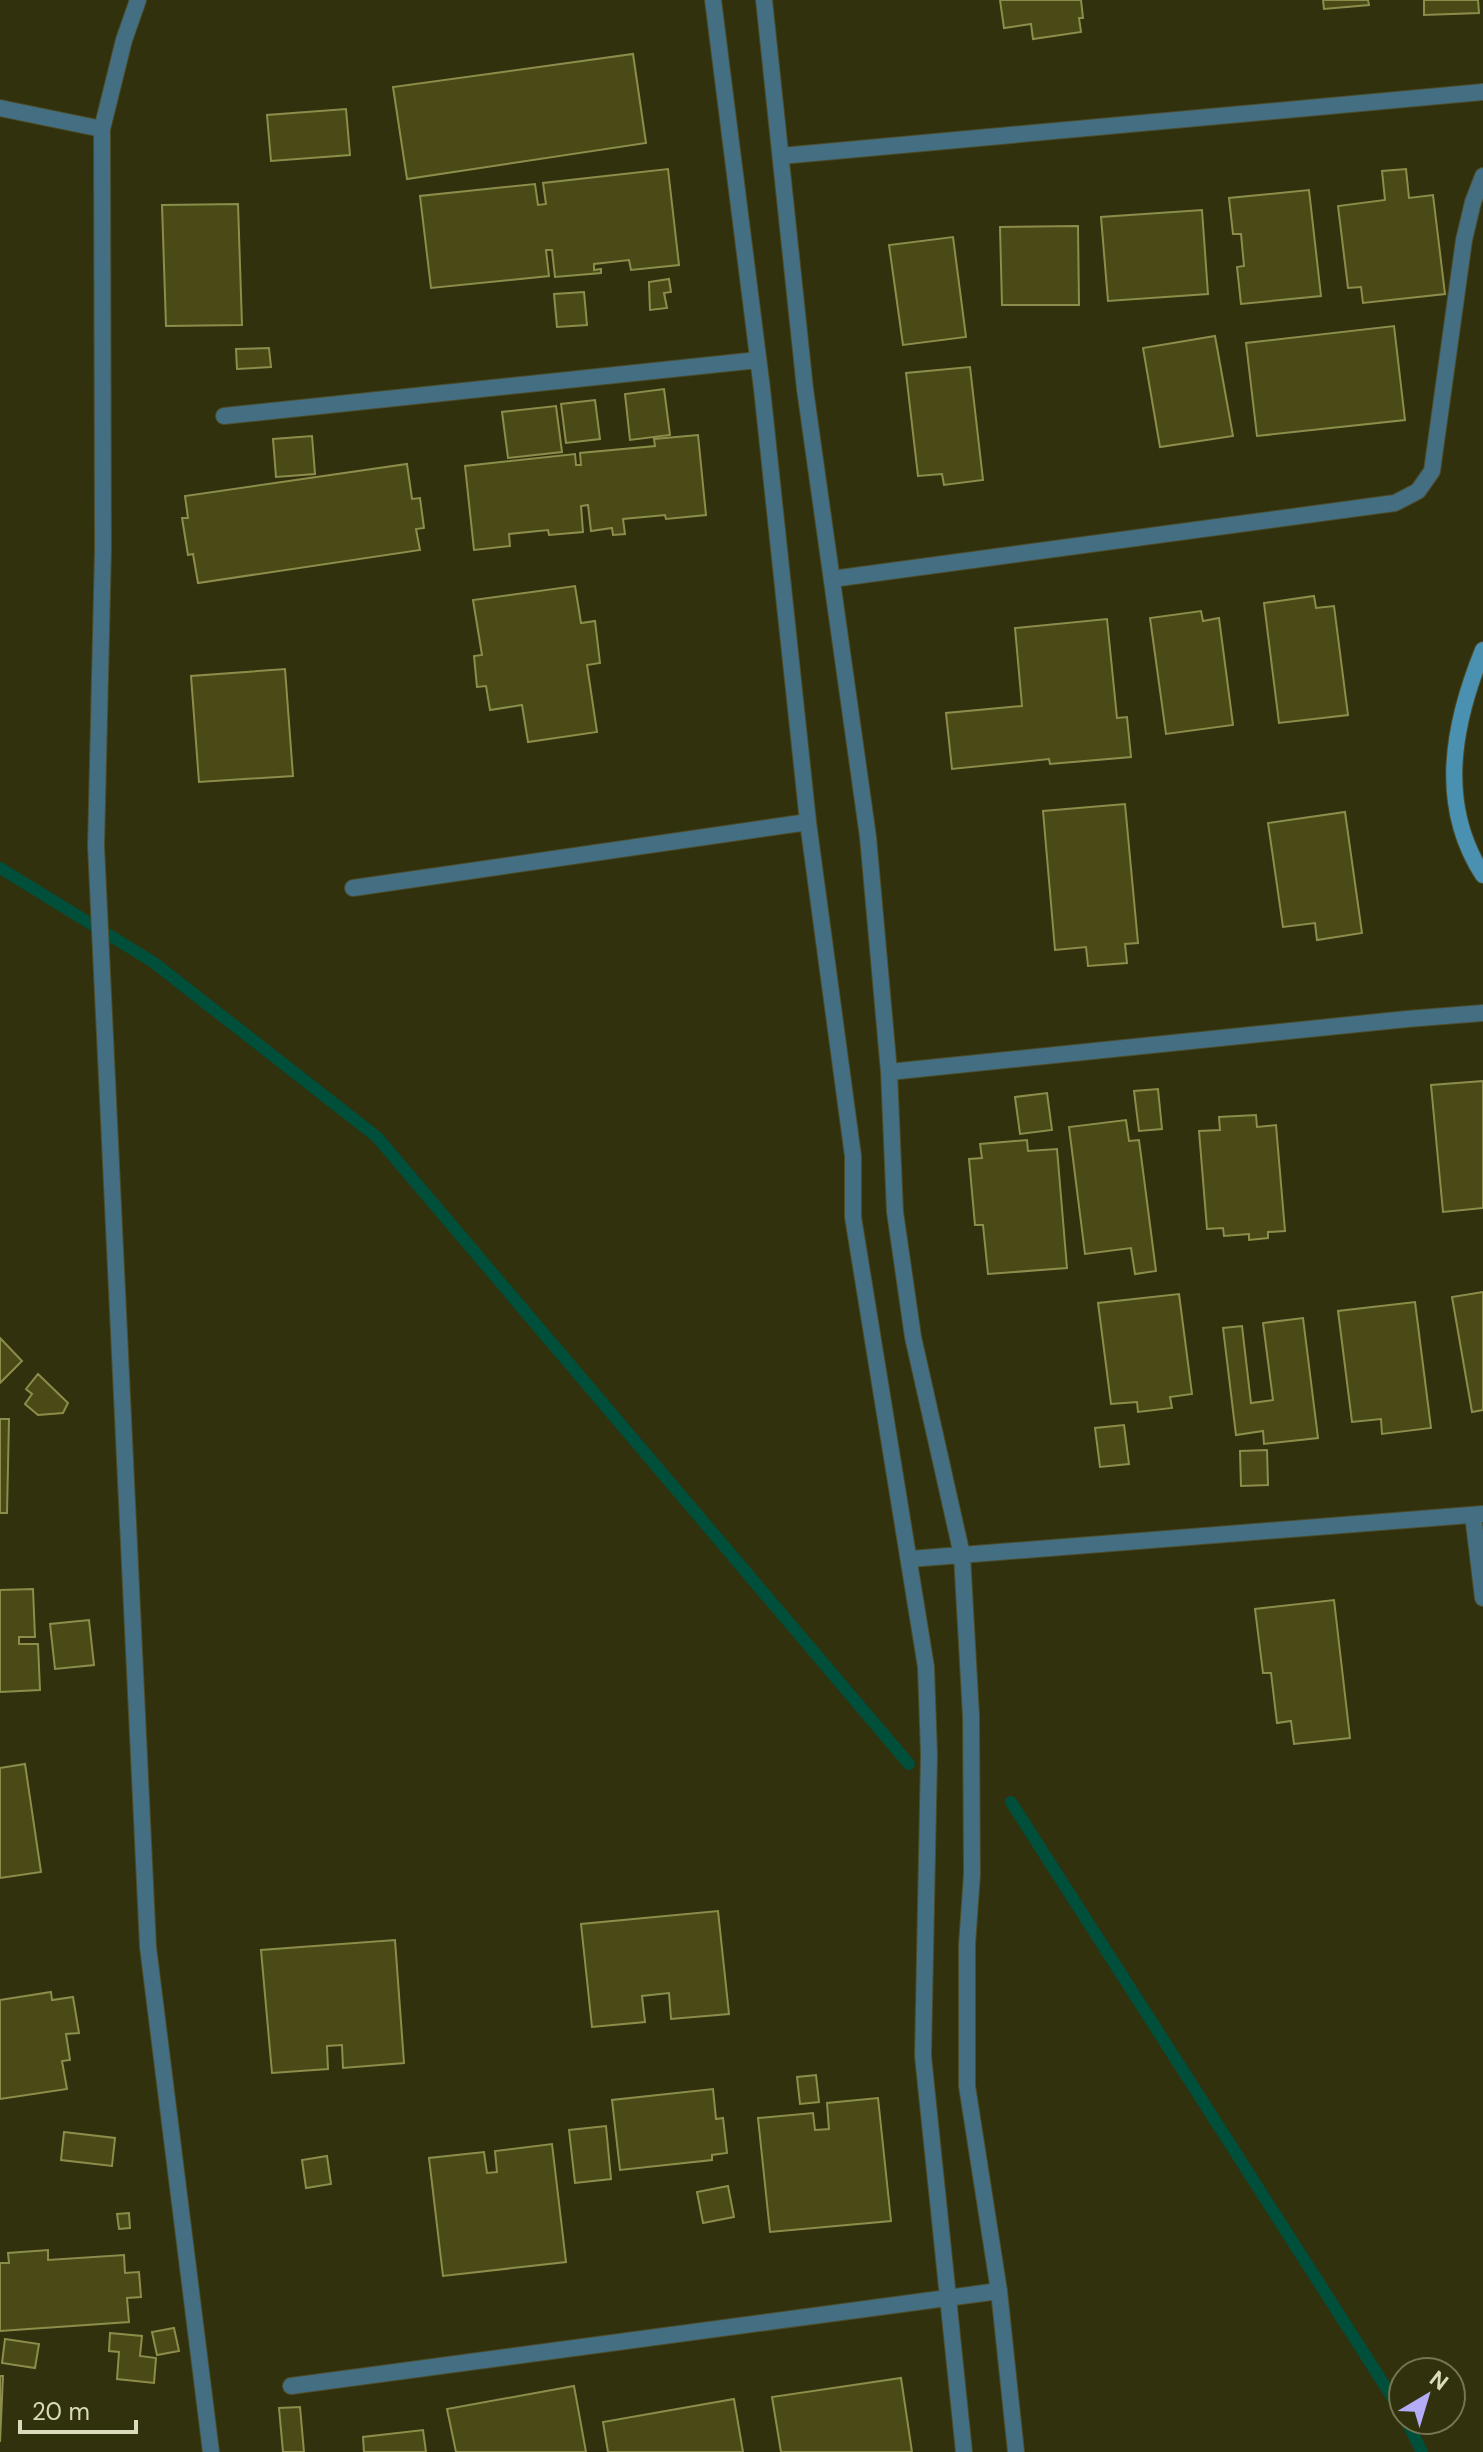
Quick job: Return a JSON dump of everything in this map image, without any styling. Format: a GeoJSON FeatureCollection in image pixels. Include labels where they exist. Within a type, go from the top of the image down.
{"type":"FeatureCollection","features":[{"type":"Feature","properties":{"kind":"street"},"geometry":{"type":"LineString","coordinates":[[138,0],[124,40],[102,129],[103,550],[96,846],[148,1947],[211,2452]]}},
{"type":"Feature","properties":{"kind":"street"},"geometry":{"type":"LineString","coordinates":[[713,0],[758,360],[808,822],[853,1156],[853,1217],[926,1667],[929,1755],[923,2056],[964,2452]]}},
{"type":"Feature","properties":{"kind":"street"},"geometry":{"type":"LineString","coordinates":[[764,0],[805,389],[868,837],[889,1072],[895,1212],[913,1337],[962,1555],[971,1732],[972,1874],[967,1945],[967,2086],[999,2291],[1016,2452]]}},
{"type":"Feature","properties":{"kind":"street"},"geometry":{"type":"LineString","coordinates":[[781,156],[1483,92]]}},
{"type":"Feature","properties":{"kind":"street"},"geometry":{"type":"LineString","coordinates":[[0,108],[102,129]]}},
{"type":"Feature","properties":{"kind":"street"},"geometry":{"type":"LineString","coordinates":[[832,579],[1395,503],[1418,491],[1432,471],[1464,240],[1483,176]]}},
{"type":"Feature","properties":{"kind":"street"},"geometry":{"type":"LineString","coordinates":[[224,416],[758,360]]}},
{"type":"Feature","properties":{"kind":"street"},"geometry":{"type":"LineString","coordinates":[[1483,650],[1468,687],[1458,728],[1453,782],[1461,827],[1483,875]]}},
{"type":"Feature","properties":{"kind":"street"},"geometry":{"type":"LineString","coordinates":[[353,888],[808,822]]}},
{"type":"Feature","properties":{"kind":"street"},"geometry":{"type":"LineString","coordinates":[[889,1072],[1483,1013]]}},
{"type":"Feature","properties":{"kind":"street"},"geometry":{"type":"LineString","coordinates":[[910,1559],[1478,1514],[1483,1598]]}},
{"type":"Feature","properties":{"kind":"street"},"geometry":{"type":"LineString","coordinates":[[291,2386],[999,2291]]}},
{"type":"Feature","properties":{"kind":"building"},"geometry":{"type":"Polygon","coordinates":[[[1000,0],[1081,0],[1081,32],[1033,39],[1031,24],[1004,28],[1000,0]]]}},
{"type":"Feature","properties":{"kind":"building"},"geometry":{"type":"Polygon","coordinates":[[[1323,0],[1368,0],[1369,5],[1324,9],[1323,0]]]}},
{"type":"Feature","properties":{"kind":"building"},"geometry":{"type":"Polygon","coordinates":[[[1424,0],[1478,0],[1479,13],[1424,15],[1424,0]]]}},
{"type":"Feature","properties":{"kind":"building"},"geometry":{"type":"Polygon","coordinates":[[[633,54],[646,143],[407,179],[393,87],[633,54]]]}},
{"type":"Feature","properties":{"kind":"building"},"geometry":{"type":"Polygon","coordinates":[[[346,109],[350,155],[271,161],[267,115],[346,109]]]}},
{"type":"Feature","properties":{"kind":"building"},"geometry":{"type":"Polygon","coordinates":[[[668,169],[679,265],[631,270],[629,260],[594,264],[594,270],[601,269],[601,273],[555,277],[552,250],[546,250],[549,276],[431,288],[420,196],[535,184],[538,205],[546,204],[543,183],[668,169]]]}},
{"type":"Feature","properties":{"kind":"building"},"geometry":{"type":"Polygon","coordinates":[[[1406,169],[1409,198],[1433,195],[1445,294],[1363,303],[1361,287],[1348,288],[1338,206],[1385,200],[1382,171],[1406,169]]]}},
{"type":"Feature","properties":{"kind":"building"},"geometry":{"type":"Polygon","coordinates":[[[1309,190],[1321,296],[1241,304],[1237,267],[1244,266],[1241,234],[1233,234],[1229,198],[1309,190]]]}},
{"type":"Feature","properties":{"kind":"building"},"geometry":{"type":"Polygon","coordinates":[[[238,204],[242,325],[166,326],[162,205],[238,204]]]}},
{"type":"Feature","properties":{"kind":"building"},"geometry":{"type":"Polygon","coordinates":[[[1202,210],[1208,294],[1108,301],[1101,217],[1202,210]]]}},
{"type":"Feature","properties":{"kind":"building"},"geometry":{"type":"Polygon","coordinates":[[[1078,226],[1079,305],[1002,305],[1000,227],[1078,226]]]}},
{"type":"Feature","properties":{"kind":"building"},"geometry":{"type":"Polygon","coordinates":[[[953,237],[966,337],[903,345],[889,245],[953,237]]]}},
{"type":"Feature","properties":{"kind":"building"},"geometry":{"type":"Polygon","coordinates":[[[669,279],[671,292],[664,293],[667,308],[650,310],[649,282],[669,279]]]}},
{"type":"Feature","properties":{"kind":"building"},"geometry":{"type":"Polygon","coordinates":[[[584,292],[587,325],[557,327],[554,294],[584,292]]]}},
{"type":"Feature","properties":{"kind":"building"},"geometry":{"type":"Polygon","coordinates":[[[1394,326],[1405,420],[1257,436],[1246,343],[1394,326]]]}},
{"type":"Feature","properties":{"kind":"building"},"geometry":{"type":"Polygon","coordinates":[[[1215,336],[1233,436],[1160,447],[1143,348],[1215,336]]]}},
{"type":"Feature","properties":{"kind":"building"},"geometry":{"type":"Polygon","coordinates":[[[269,348],[271,367],[237,369],[236,349],[269,348]]]}},
{"type":"Feature","properties":{"kind":"building"},"geometry":{"type":"Polygon","coordinates":[[[970,367],[983,480],[944,485],[942,474],[918,476],[906,373],[970,367]]]}},
{"type":"Feature","properties":{"kind":"building"},"geometry":{"type":"Polygon","coordinates":[[[664,389],[670,435],[630,440],[625,394],[664,389]]]}},
{"type":"Feature","properties":{"kind":"building"},"geometry":{"type":"Polygon","coordinates":[[[595,400],[600,439],[566,443],[561,404],[595,400]]]}},
{"type":"Feature","properties":{"kind":"building"},"geometry":{"type":"Polygon","coordinates":[[[556,406],[562,452],[508,458],[502,412],[556,406]]]}},
{"type":"Feature","properties":{"kind":"building"},"geometry":{"type":"Polygon","coordinates":[[[698,435],[706,515],[623,519],[625,534],[613,535],[612,528],[591,531],[588,505],[581,506],[583,532],[549,535],[548,530],[509,534],[510,546],[474,550],[465,466],[575,454],[576,465],[581,465],[580,453],[655,446],[654,439],[698,435]]]}},
{"type":"Feature","properties":{"kind":"building"},"geometry":{"type":"Polygon","coordinates":[[[312,436],[315,474],[276,477],[273,439],[312,436]]]}},
{"type":"Feature","properties":{"kind":"building"},"geometry":{"type":"Polygon","coordinates":[[[407,464],[412,499],[420,498],[424,528],[416,529],[420,550],[198,583],[193,554],[188,555],[182,518],[188,518],[185,496],[407,464]]]}},
{"type":"Feature","properties":{"kind":"building"},"geometry":{"type":"Polygon","coordinates":[[[575,586],[581,623],[595,621],[600,663],[587,665],[597,732],[528,742],[522,705],[490,710],[486,686],[477,687],[474,656],[482,655],[473,600],[575,586]]]}},
{"type":"Feature","properties":{"kind":"building"},"geometry":{"type":"Polygon","coordinates":[[[1314,596],[1316,608],[1334,606],[1348,715],[1279,723],[1264,603],[1314,596]]]}},
{"type":"Feature","properties":{"kind":"building"},"geometry":{"type":"Polygon","coordinates":[[[1201,611],[1203,621],[1219,618],[1233,725],[1166,734],[1150,618],[1201,611]]]}},
{"type":"Feature","properties":{"kind":"building"},"geometry":{"type":"Polygon","coordinates":[[[1107,619],[1117,718],[1127,717],[1131,757],[1050,764],[1049,759],[952,769],[946,713],[1022,706],[1015,628],[1107,619]]]}},
{"type":"Feature","properties":{"kind":"building"},"geometry":{"type":"Polygon","coordinates":[[[285,669],[293,776],[199,782],[191,676],[285,669]]]}},
{"type":"Feature","properties":{"kind":"building"},"geometry":{"type":"Polygon","coordinates":[[[1125,804],[1138,943],[1125,944],[1127,963],[1088,966],[1086,947],[1055,950],[1043,811],[1125,804]]]}},
{"type":"Feature","properties":{"kind":"building"},"geometry":{"type":"Polygon","coordinates":[[[1345,812],[1362,933],[1317,940],[1315,923],[1283,927],[1268,823],[1345,812]]]}},
{"type":"Feature","properties":{"kind":"building"},"geometry":{"type":"Polygon","coordinates":[[[1483,1081],[1483,1208],[1443,1212],[1431,1085],[1483,1081]]]}},
{"type":"Feature","properties":{"kind":"building"},"geometry":{"type":"Polygon","coordinates":[[[1158,1089],[1162,1129],[1139,1131],[1134,1091],[1158,1089]]]}},
{"type":"Feature","properties":{"kind":"building"},"geometry":{"type":"Polygon","coordinates":[[[1047,1093],[1052,1130],[1020,1134],[1015,1097],[1047,1093]]]}},
{"type":"Feature","properties":{"kind":"building"},"geometry":{"type":"Polygon","coordinates":[[[1256,1115],[1257,1127],[1276,1125],[1285,1231],[1268,1232],[1268,1238],[1249,1240],[1249,1234],[1224,1236],[1223,1228],[1207,1229],[1199,1131],[1220,1130],[1219,1117],[1256,1115]]]}},
{"type":"Feature","properties":{"kind":"building"},"geometry":{"type":"Polygon","coordinates":[[[1126,1120],[1129,1141],[1139,1140],[1156,1271],[1135,1274],[1131,1248],[1085,1254],[1069,1127],[1126,1120]]]}},
{"type":"Feature","properties":{"kind":"building"},"geometry":{"type":"Polygon","coordinates":[[[1027,1140],[1028,1151],[1057,1149],[1067,1268],[988,1274],[983,1225],[975,1225],[969,1159],[982,1158],[980,1144],[1027,1140]]]}},
{"type":"Feature","properties":{"kind":"building"},"geometry":{"type":"Polygon","coordinates":[[[1483,1292],[1483,1410],[1472,1412],[1452,1297],[1483,1292]]]}},
{"type":"Feature","properties":{"kind":"building"},"geometry":{"type":"Polygon","coordinates":[[[1179,1294],[1192,1394],[1170,1397],[1172,1408],[1138,1412],[1137,1402],[1111,1404],[1098,1303],[1179,1294]]]}},
{"type":"Feature","properties":{"kind":"building"},"geometry":{"type":"Polygon","coordinates":[[[1415,1302],[1431,1428],[1382,1434],[1381,1419],[1352,1422],[1338,1311],[1415,1302]]]}},
{"type":"Feature","properties":{"kind":"building"},"geometry":{"type":"Polygon","coordinates":[[[1303,1318],[1318,1438],[1264,1444],[1263,1431],[1236,1435],[1223,1328],[1242,1326],[1251,1403],[1273,1400],[1263,1323],[1303,1318]]]}},
{"type":"Feature","properties":{"kind":"building"},"geometry":{"type":"Polygon","coordinates":[[[0,1338],[22,1361],[0,1383],[0,1338]]]}},
{"type":"Feature","properties":{"kind":"building"},"geometry":{"type":"Polygon","coordinates":[[[38,1374],[68,1403],[63,1413],[38,1415],[25,1404],[32,1394],[26,1389],[38,1374]]]}},
{"type":"Feature","properties":{"kind":"building"},"geometry":{"type":"Polygon","coordinates":[[[0,1419],[9,1419],[7,1513],[0,1513],[0,1419]]]}},
{"type":"Feature","properties":{"kind":"building"},"geometry":{"type":"Polygon","coordinates":[[[1124,1425],[1129,1464],[1100,1467],[1095,1428],[1124,1425]]]}},
{"type":"Feature","properties":{"kind":"building"},"geometry":{"type":"Polygon","coordinates":[[[1267,1450],[1268,1485],[1241,1486],[1240,1451],[1267,1450]]]}},
{"type":"Feature","properties":{"kind":"building"},"geometry":{"type":"Polygon","coordinates":[[[33,1589],[35,1637],[19,1637],[19,1644],[38,1644],[40,1690],[0,1692],[0,1590],[33,1589]]]}},
{"type":"Feature","properties":{"kind":"building"},"geometry":{"type":"Polygon","coordinates":[[[1334,1600],[1350,1738],[1294,1744],[1291,1721],[1277,1723],[1271,1673],[1263,1673],[1255,1609],[1334,1600]]]}},
{"type":"Feature","properties":{"kind":"building"},"geometry":{"type":"Polygon","coordinates":[[[89,1620],[94,1665],[55,1669],[50,1624],[89,1620]]]}},
{"type":"Feature","properties":{"kind":"building"},"geometry":{"type":"Polygon","coordinates":[[[25,1764],[41,1872],[0,1878],[0,1768],[25,1764]]]}},
{"type":"Feature","properties":{"kind":"building"},"geometry":{"type":"Polygon","coordinates":[[[718,1911],[729,2014],[671,2019],[669,1993],[642,1996],[645,2022],[592,2027],[581,1924],[718,1911]]]}},
{"type":"Feature","properties":{"kind":"building"},"geometry":{"type":"Polygon","coordinates":[[[395,1940],[404,2063],[343,2068],[342,2045],[327,2046],[328,2069],[272,2073],[261,1950],[395,1940]]]}},
{"type":"Feature","properties":{"kind":"building"},"geometry":{"type":"Polygon","coordinates":[[[51,1992],[52,2000],[73,1997],[79,2033],[66,2034],[70,2060],[62,2061],[67,2089],[0,2099],[0,2000],[51,1992]]]}},
{"type":"Feature","properties":{"kind":"building"},"geometry":{"type":"Polygon","coordinates":[[[816,2075],[819,2102],[800,2104],[797,2077],[816,2075]]]}},
{"type":"Feature","properties":{"kind":"building"},"geometry":{"type":"Polygon","coordinates":[[[713,2089],[716,2119],[723,2118],[727,2153],[712,2155],[712,2160],[620,2170],[612,2100],[713,2089]]]}},
{"type":"Feature","properties":{"kind":"building"},"geometry":{"type":"Polygon","coordinates":[[[878,2098],[891,2221],[770,2232],[758,2118],[813,2113],[815,2130],[829,2129],[827,2103],[878,2098]]]}},
{"type":"Feature","properties":{"kind":"building"},"geometry":{"type":"Polygon","coordinates":[[[606,2126],[611,2179],[575,2183],[569,2130],[606,2126]]]}},
{"type":"Feature","properties":{"kind":"building"},"geometry":{"type":"Polygon","coordinates":[[[64,2132],[115,2138],[112,2166],[61,2160],[64,2132]]]}},
{"type":"Feature","properties":{"kind":"building"},"geometry":{"type":"Polygon","coordinates":[[[552,2144],[566,2262],[443,2276],[429,2158],[484,2152],[487,2173],[497,2172],[495,2151],[552,2144]]]}},
{"type":"Feature","properties":{"kind":"building"},"geometry":{"type":"Polygon","coordinates":[[[327,2156],[331,2184],[306,2188],[302,2160],[327,2156]]]}},
{"type":"Feature","properties":{"kind":"building"},"geometry":{"type":"Polygon","coordinates":[[[728,2186],[734,2217],[703,2223],[697,2192],[728,2186]]]}},
{"type":"Feature","properties":{"kind":"building"},"geometry":{"type":"Polygon","coordinates":[[[129,2213],[130,2228],[119,2229],[117,2214],[129,2213]]]}},
{"type":"Feature","properties":{"kind":"building"},"geometry":{"type":"Polygon","coordinates":[[[48,2250],[48,2260],[124,2255],[125,2273],[139,2272],[141,2297],[127,2298],[129,2322],[0,2331],[0,2263],[9,2263],[8,2253],[48,2250]]]}},
{"type":"Feature","properties":{"kind":"building"},"geometry":{"type":"Polygon","coordinates":[[[174,2328],[179,2351],[157,2355],[152,2332],[174,2328]]]}},
{"type":"Feature","properties":{"kind":"building"},"geometry":{"type":"Polygon","coordinates":[[[110,2333],[142,2336],[140,2356],[156,2358],[154,2383],[117,2379],[119,2352],[109,2351],[110,2333]]]}},
{"type":"Feature","properties":{"kind":"building"},"geometry":{"type":"Polygon","coordinates":[[[5,2339],[39,2344],[35,2368],[2,2363],[5,2339]]]}},
{"type":"Feature","properties":{"kind":"building"},"geometry":{"type":"Polygon","coordinates":[[[0,2376],[3,2376],[0,2442],[0,2376]]]}},
{"type":"Feature","properties":{"kind":"building"},"geometry":{"type":"Polygon","coordinates":[[[901,2378],[912,2452],[781,2452],[772,2397],[901,2378]]]}},
{"type":"Feature","properties":{"kind":"building"},"geometry":{"type":"Polygon","coordinates":[[[574,2386],[586,2452],[456,2452],[447,2409],[574,2386]]]}},
{"type":"Feature","properties":{"kind":"building"},"geometry":{"type":"Polygon","coordinates":[[[734,2399],[743,2452],[608,2452],[603,2422],[734,2399]]]}},
{"type":"Feature","properties":{"kind":"building"},"geometry":{"type":"Polygon","coordinates":[[[300,2407],[304,2452],[283,2452],[279,2408],[300,2407]]]}},
{"type":"Feature","properties":{"kind":"building"},"geometry":{"type":"Polygon","coordinates":[[[423,2430],[426,2452],[364,2452],[363,2437],[423,2430]]]}},
{"type":"Feature","properties":{"kind":"waterway"},"geometry":{"type":"LineString","coordinates":[[0,868],[153,962],[377,1137],[909,1764]]}},
{"type":"Feature","properties":{"kind":"waterway"},"geometry":{"type":"LineString","coordinates":[[1011,1802],[1387,2389]]}},
{"type":"Feature","properties":{"kind":"waterway"},"geometry":{"type":"LineString","coordinates":[[1414,2436],[1422,2452]]}}]}
